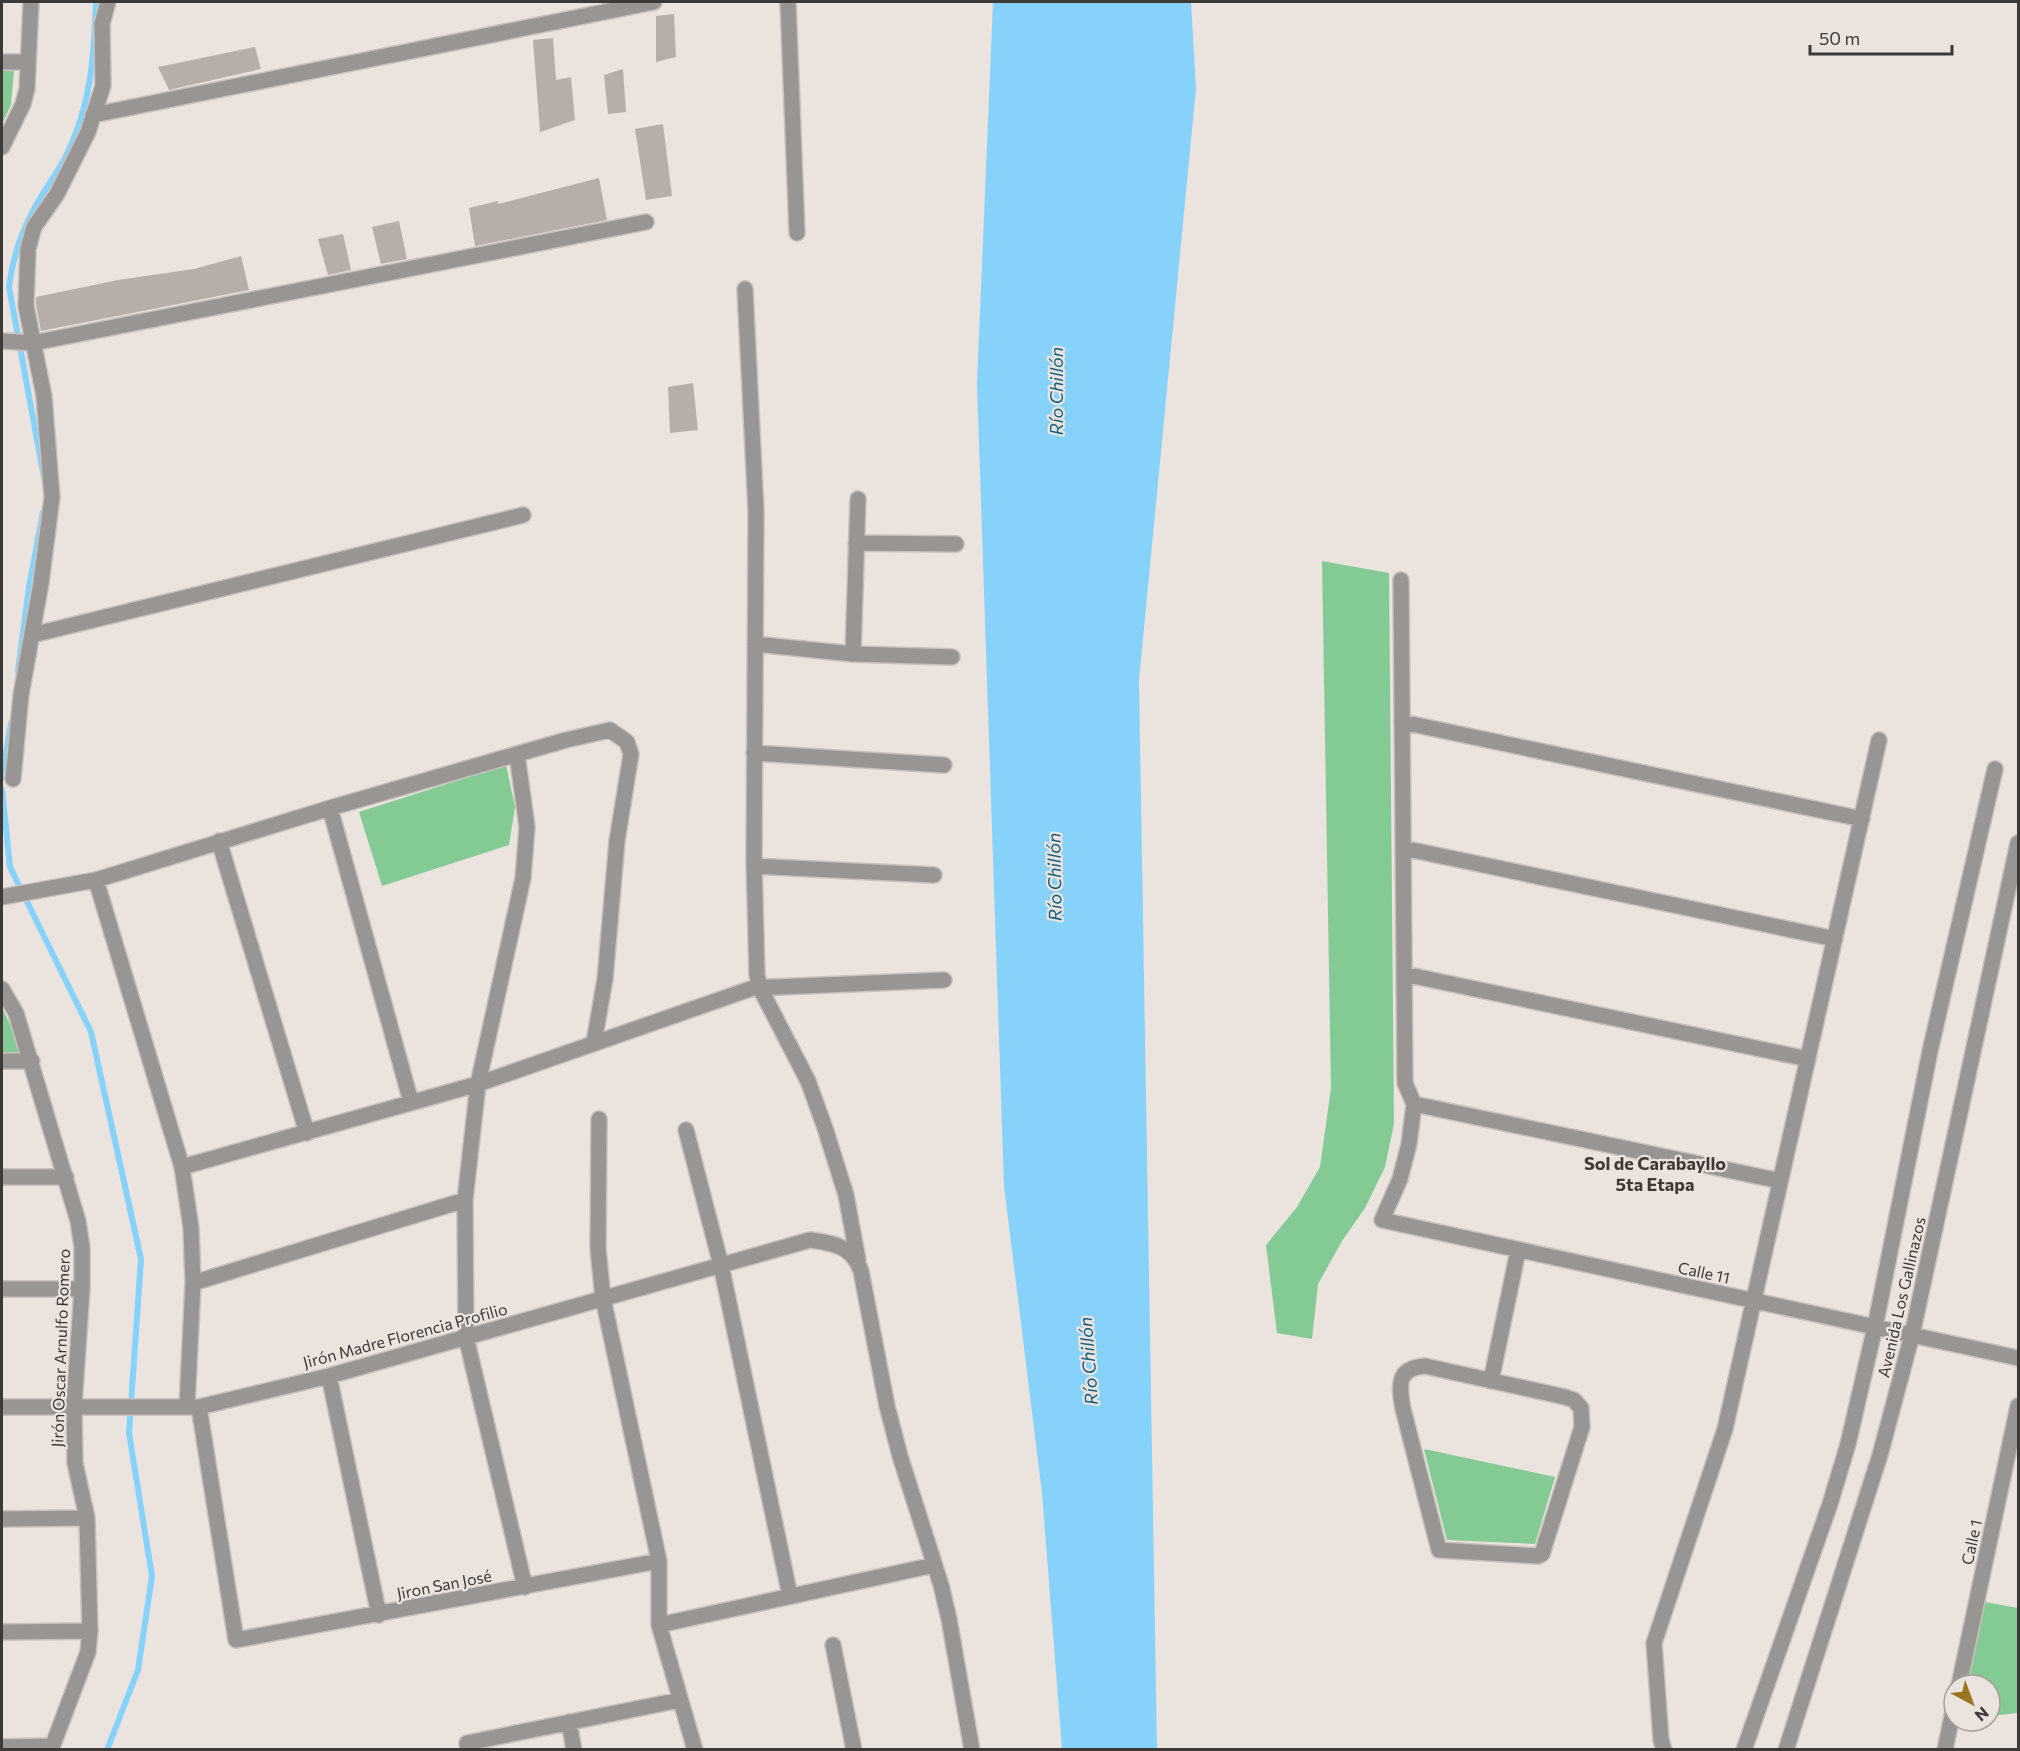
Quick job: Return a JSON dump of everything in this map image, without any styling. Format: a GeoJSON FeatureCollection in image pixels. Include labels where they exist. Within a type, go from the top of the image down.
{"type":"FeatureCollection","features":[{"type":"Feature","properties":{"kind":"street"},"geometry":{"type":"LineString","coordinates":[[2,147],[23,104],[27,88],[31,2]]}},
{"type":"Feature","properties":{"kind":"street"},"geometry":{"type":"LineString","coordinates":[[13,779],[21,695],[41,583],[52,497],[44,396],[26,306],[28,249],[34,227],[57,194],[88,132],[103,86],[102,24],[108,2]]}},
{"type":"Feature","properties":{"kind":"street"},"geometry":{"type":"LineString","coordinates":[[93,115],[654,2]]}},
{"type":"Feature","properties":{"kind":"street"},"geometry":{"type":"LineString","coordinates":[[788,2],[796,233]]}},
{"type":"Feature","properties":{"kind":"street"},"geometry":{"type":"LineString","coordinates":[[2,62],[28,62]]}},
{"type":"Feature","properties":{"kind":"street"},"geometry":{"type":"LineString","coordinates":[[2,341],[33,343],[646,222]]}},
{"type":"Feature","properties":{"kind":"street"},"geometry":{"type":"LineString","coordinates":[[745,289],[756,511],[754,866],[760,988],[808,1082],[846,1195],[887,1406],[949,1619],[972,1749]]}},
{"type":"Feature","properties":{"kind":"street"},"geometry":{"type":"LineString","coordinates":[[853,654],[858,499]]}},
{"type":"Feature","properties":{"kind":"street"},"geometry":{"type":"LineString","coordinates":[[32,635],[523,515]]}},
{"type":"Feature","properties":{"kind":"street"},"geometry":{"type":"LineString","coordinates":[[856,543],[956,544]]}},
{"type":"Feature","properties":{"kind":"street"},"geometry":{"type":"LineString","coordinates":[[1401,580],[1405,1083],[1414,1104],[1780,1181]]}},
{"type":"Feature","properties":{"kind":"street"},"geometry":{"type":"LineString","coordinates":[[755,644],[853,654],[952,657]]}},
{"type":"Feature","properties":{"kind":"street"},"geometry":{"type":"LineString","coordinates":[[1402,722],[1862,819]]}},
{"type":"Feature","properties":{"kind":"street"},"geometry":{"type":"LineString","coordinates":[[2,897],[96,880],[330,808],[517,754],[610,730],[627,742],[631,754],[618,841],[605,979],[594,1042]]}},
{"type":"Feature","properties":{"kind":"street"},"geometry":{"type":"LineString","coordinates":[[1664,1749],[1661,1740],[1654,1643],[1725,1429],[1880,740]]}},
{"type":"Feature","properties":{"kind":"street"},"geometry":{"type":"LineString","coordinates":[[754,753],[944,765]]}},
{"type":"Feature","properties":{"kind":"street"},"geometry":{"type":"LineString","coordinates":[[517,754],[527,827],[523,878],[478,1084],[465,1200],[466,1337],[525,1587]]}},
{"type":"Feature","properties":{"kind":"street"},"geometry":{"type":"LineString","coordinates":[[1744,1749],[1830,1504],[1851,1434],[1875,1327],[1930,1051],[1995,770]]}},
{"type":"Feature","properties":{"kind":"street"},"geometry":{"type":"LineString","coordinates":[[330,808],[411,1102]]}},
{"type":"Feature","properties":{"kind":"street"},"geometry":{"type":"LineString","coordinates":[[219,841],[307,1133]]}},
{"type":"Feature","properties":{"kind":"street","name":"Avenida Los Gallinazos"},"geometry":{"type":"LineString","coordinates":[[1786,1749],[1880,1455],[1912,1335],[2019,843]]}},
{"type":"Feature","properties":{"kind":"street"},"geometry":{"type":"LineString","coordinates":[[1403,848],[1835,939]]}},
{"type":"Feature","properties":{"kind":"street"},"geometry":{"type":"LineString","coordinates":[[754,866],[934,875]]}},
{"type":"Feature","properties":{"kind":"street"},"geometry":{"type":"LineString","coordinates":[[96,880],[182,1167],[191,1228],[193,1406]]}},
{"type":"Feature","properties":{"kind":"street"},"geometry":{"type":"LineString","coordinates":[[1404,974],[1808,1059]]}},
{"type":"Feature","properties":{"kind":"street"},"geometry":{"type":"LineString","coordinates":[[182,1167],[478,1084],[753,988],[944,980]]}},
{"type":"Feature","properties":{"kind":"street","name":"Jirón Oscar Arnulfo Romero"},"geometry":{"type":"LineString","coordinates":[[2,989],[16,1013],[32,1061],[78,1221],[82,1247],[82,1289],[74,1406],[75,1464],[87,1518],[90,1631],[88,1652],[52,1748]]}},
{"type":"Feature","properties":{"kind":"street"},"geometry":{"type":"LineString","coordinates":[[2,1061],[32,1061]]}},
{"type":"Feature","properties":{"kind":"street","name":"Calle 11"},"geometry":{"type":"LineString","coordinates":[[1414,1104],[1407,1153],[1400,1179],[1382,1220],[2019,1358]]}},
{"type":"Feature","properties":{"kind":"street"},"geometry":{"type":"LineString","coordinates":[[599,1119],[598,1250],[603,1298],[659,1561],[659,1625],[694,1749]]}},
{"type":"Feature","properties":{"kind":"street"},"geometry":{"type":"LineString","coordinates":[[686,1130],[722,1265],[790,1596]]}},
{"type":"Feature","properties":{"kind":"street"},"geometry":{"type":"LineString","coordinates":[[2,1177],[66,1177]]}},
{"type":"Feature","properties":{"kind":"street"},"geometry":{"type":"LineString","coordinates":[[193,1283],[465,1200]]}},
{"type":"Feature","properties":{"kind":"street","name":"Jirón Madre Florencia Profilio"},"geometry":{"type":"LineString","coordinates":[[2,1407],[193,1406],[329,1376],[810,1240],[838,1244],[853,1255],[858,1263]]}},
{"type":"Feature","properties":{"kind":"street"},"geometry":{"type":"LineString","coordinates":[[1491,1381],[1518,1251]]}},
{"type":"Feature","properties":{"kind":"street"},"geometry":{"type":"LineString","coordinates":[[2,1289],[82,1289]]}},
{"type":"Feature","properties":{"kind":"street"},"geometry":{"type":"LineString","coordinates":[[1425,1366],[1491,1381],[1566,1397],[1574,1400],[1581,1408],[1582,1427],[1545,1550],[1538,1556],[1443,1551],[1436,1546],[1402,1408],[1399,1386],[1402,1377],[1416,1367],[1425,1366]]}},
{"type":"Feature","properties":{"kind":"street"},"geometry":{"type":"LineString","coordinates":[[329,1376],[380,1615]]}},
{"type":"Feature","properties":{"kind":"street","name":"Jiron San José"},"geometry":{"type":"LineString","coordinates":[[193,1406],[236,1640],[380,1615],[659,1561]]}},
{"type":"Feature","properties":{"kind":"street","name":"Calle 1"},"geometry":{"type":"LineString","coordinates":[[1962,1673],[2018,1406]]}},
{"type":"Feature","properties":{"kind":"street"},"geometry":{"type":"LineString","coordinates":[[2,1519],[87,1518]]}},
{"type":"Feature","properties":{"kind":"street"},"geometry":{"type":"LineString","coordinates":[[659,1625],[934,1565]]}},
{"type":"Feature","properties":{"kind":"street"},"geometry":{"type":"LineString","coordinates":[[2,1632],[90,1631]]}},
{"type":"Feature","properties":{"kind":"street"},"geometry":{"type":"LineString","coordinates":[[833,1645],[854,1749]]}},
{"type":"Feature","properties":{"kind":"street"},"geometry":{"type":"LineString","coordinates":[[468,1749],[467,1743],[680,1700]]}},
{"type":"Feature","properties":{"kind":"street"},"geometry":{"type":"LineString","coordinates":[[569,1722],[574,1749]]}},
{"type":"Feature","properties":{"kind":"street"},"geometry":{"type":"LineString","coordinates":[[1945,1749],[1948,1733]]}},
{"type":"Feature","properties":{"kind":"street"},"geometry":{"type":"LineString","coordinates":[[2,1747],[52,1748]]}},
{"type":"Feature","properties":{"kind":"green space"},"geometry":{"type":"Polygon","coordinates":[[[2,71],[14,71],[11,105],[2,124],[2,71]]]}},
{"type":"Feature","properties":{"kind":"green space"},"geometry":{"type":"Polygon","coordinates":[[[1322,561],[1389,573],[1394,1124],[1385,1167],[1365,1208],[1342,1241],[1318,1284],[1312,1339],[1277,1333],[1266,1245],[1297,1207],[1320,1167],[1331,1088],[1322,561]]]}},
{"type":"Feature","properties":{"kind":"green space"},"geometry":{"type":"Polygon","coordinates":[[[506,765],[515,807],[509,845],[382,886],[359,812],[506,765]]]}},
{"type":"Feature","properties":{"kind":"green space"},"geometry":{"type":"Polygon","coordinates":[[[2,1008],[12,1028],[19,1053],[2,1053],[2,1008]]]}},
{"type":"Feature","properties":{"kind":"green space"},"geometry":{"type":"Polygon","coordinates":[[[1424,1449],[1555,1477],[1535,1544],[1447,1540],[1424,1449]]]}},
{"type":"Feature","properties":{"kind":"green space"},"geometry":{"type":"Polygon","coordinates":[[[1985,1602],[2018,1608],[2018,1713],[2002,1715],[2002,1673],[1969,1673],[1985,1602]]]}},
{"type":"Feature","properties":{"kind":"water","name":"Río Chillón"},"geometry":{"type":"Polygon","coordinates":[[[993,2],[1191,2],[1196,88],[1139,680],[1157,1749],[1062,1749],[1042,1493],[1004,1186],[977,383],[993,2]]]}},
{"type":"Feature","properties":{"kind":"building"},"geometry":{"type":"Polygon","coordinates":[[[674,14],[676,57],[656,62],[656,16],[674,14]]]}},
{"type":"Feature","properties":{"kind":"building"},"geometry":{"type":"Polygon","coordinates":[[[553,38],[556,80],[571,77],[575,120],[540,132],[533,40],[553,38]]]}},
{"type":"Feature","properties":{"kind":"building"},"geometry":{"type":"Polygon","coordinates":[[[255,47],[261,69],[169,90],[158,67],[255,47]]]}},
{"type":"Feature","properties":{"kind":"building"},"geometry":{"type":"Polygon","coordinates":[[[623,69],[626,112],[608,114],[604,75],[623,69]]]}},
{"type":"Feature","properties":{"kind":"building"},"geometry":{"type":"Polygon","coordinates":[[[663,124],[672,196],[646,200],[635,129],[663,124]]]}},
{"type":"Feature","properties":{"kind":"building"},"geometry":{"type":"Polygon","coordinates":[[[599,178],[607,220],[475,246],[469,208],[498,201],[498,204],[599,178]]]}},
{"type":"Feature","properties":{"kind":"building"},"geometry":{"type":"Polygon","coordinates":[[[399,221],[407,259],[381,264],[372,227],[399,221]]]}},
{"type":"Feature","properties":{"kind":"building"},"geometry":{"type":"Polygon","coordinates":[[[343,234],[351,270],[328,275],[318,239],[343,234]]]}},
{"type":"Feature","properties":{"kind":"building"},"geometry":{"type":"Polygon","coordinates":[[[241,256],[249,290],[41,331],[36,297],[118,280],[194,269],[241,256]]]}},
{"type":"Feature","properties":{"kind":"building"},"geometry":{"type":"Polygon","coordinates":[[[693,383],[698,430],[670,433],[668,387],[693,383]]]}},
{"type":"Feature","properties":{"kind":"waterway"},"geometry":{"type":"LineString","coordinates":[[44,478],[9,287],[14,259],[24,231],[65,158],[81,120],[90,82],[96,2]]}},
{"type":"Feature","properties":{"kind":"waterway"},"geometry":{"type":"LineString","coordinates":[[18,671],[29,587],[43,512]]}},
{"type":"Feature","properties":{"kind":"waterway"},"geometry":{"type":"LineString","coordinates":[[2,778],[11,723]]}},
{"type":"Feature","properties":{"kind":"waterway"},"geometry":{"type":"LineString","coordinates":[[2,789],[10,867],[91,1032],[141,1259],[129,1433],[152,1576],[138,1670],[107,1750]]}},
{"type":"Feature","properties":{"kind":"district","name":"Sol de Carabayllo 5ta Etapa"},"geometry":{"type":"Point","coordinates":[1655,1173]}}]}
